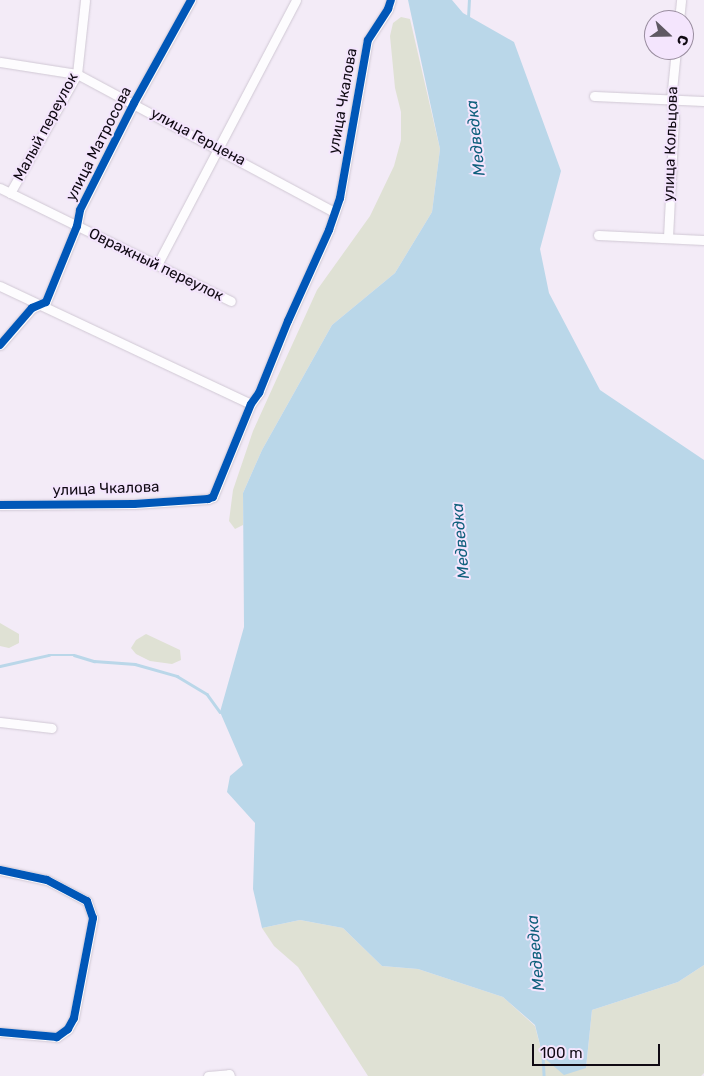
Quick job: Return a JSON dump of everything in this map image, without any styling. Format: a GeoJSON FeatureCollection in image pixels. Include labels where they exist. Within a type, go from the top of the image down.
{"type":"FeatureCollection","features":[{"type":"Feature","properties":{"kind":"street","name":"Малый переулок"},"geometry":{"type":"LineString","coordinates":[[10,193],[77,74],[85,0]]}},
{"type":"Feature","properties":{"kind":"street","name":"улица Матросова"},"geometry":{"type":"LineString","coordinates":[[0,345],[32,308],[46,302],[77,226],[80,210],[134,103],[191,0]]}},
{"type":"Feature","properties":{"kind":"street"},"geometry":{"type":"LineString","coordinates":[[157,265],[296,0]]}},
{"type":"Feature","properties":{"kind":"street","name":"улица Чкалова"},"geometry":{"type":"LineString","coordinates":[[0,505],[134,504],[208,499],[213,497],[250,404],[259,393],[288,321],[329,230],[340,198],[368,40],[388,9],[391,0]]}},
{"type":"Feature","properties":{"kind":"street","name":"улица Кольцова"},"geometry":{"type":"LineString","coordinates":[[668,237],[674,117],[671,100],[675,60]]}},
{"type":"Feature","properties":{"kind":"street","name":"улица Герцена"},"geometry":{"type":"LineString","coordinates":[[0,62],[77,74],[334,211]]}},
{"type":"Feature","properties":{"kind":"street"},"geometry":{"type":"LineString","coordinates":[[594,96],[704,101]]}},
{"type":"Feature","properties":{"kind":"street","name":"Овражный переулок"},"geometry":{"type":"LineString","coordinates":[[0,188],[231,301]]}},
{"type":"Feature","properties":{"kind":"street"},"geometry":{"type":"LineString","coordinates":[[598,235],[704,240]]}},
{"type":"Feature","properties":{"kind":"street"},"geometry":{"type":"LineString","coordinates":[[0,286],[250,404]]}},
{"type":"Feature","properties":{"kind":"street"},"geometry":{"type":"LineString","coordinates":[[0,722],[52,728]]}},
{"type":"Feature","properties":{"kind":"street"},"geometry":{"type":"LineString","coordinates":[[0,870],[47,880],[87,901],[93,918],[74,1018],[68,1029],[57,1038],[0,1032]]}},
{"type":"Feature","properties":{"kind":"street"},"geometry":{"type":"LineString","coordinates":[[208,1076],[230,1075]]}},
{"type":"Feature","properties":{"kind":"shaded area"},"geometry":{"type":"Polygon","coordinates":[[[401,17],[410,19],[440,149],[432,212],[395,273],[332,325],[262,450],[243,493],[243,525],[235,529],[229,521],[233,490],[253,431],[317,290],[370,216],[394,166],[401,140],[401,112],[395,88],[390,36],[393,23],[401,17]]]}},
{"type":"Feature","properties":{"kind":"shaded area"},"geometry":{"type":"Polygon","coordinates":[[[0,623],[19,634],[19,643],[9,648],[0,646],[0,623]]]}},
{"type":"Feature","properties":{"kind":"shaded area"},"geometry":{"type":"Polygon","coordinates":[[[146,634],[180,650],[181,660],[172,664],[150,661],[136,654],[131,648],[136,640],[146,634]]]}},
{"type":"Feature","properties":{"kind":"shaded area"},"geometry":{"type":"Polygon","coordinates":[[[300,920],[343,928],[382,966],[418,969],[503,997],[535,1026],[543,1057],[586,1068],[592,1010],[678,982],[704,965],[704,1073],[701,1076],[368,1076],[298,967],[274,946],[262,928],[300,920]]]}},
{"type":"Feature","properties":{"kind":"water"},"geometry":{"type":"Polygon","coordinates":[[[408,0],[452,0],[463,13],[514,42],[561,171],[540,249],[549,293],[600,390],[704,460],[704,965],[678,982],[592,1010],[586,1068],[564,1075],[543,1057],[535,1025],[503,997],[418,969],[382,966],[343,928],[300,920],[262,928],[253,889],[255,823],[227,792],[230,776],[243,765],[220,712],[244,627],[243,493],[262,450],[332,325],[395,273],[432,212],[440,149],[408,0]]]}},
{"type":"Feature","properties":{"kind":"waterway","name":"Медведка"},"geometry":{"type":"LineString","coordinates":[[468,18],[469,0]]}},
{"type":"Feature","properties":{"kind":"waterway"},"geometry":{"type":"LineString","coordinates":[[0,666],[49,655],[74,655],[94,661],[135,664],[177,676],[207,694],[220,712],[222,712]]}},
{"type":"Feature","properties":{"kind":"waterway","name":"Медведка"},"geometry":{"type":"LineString","coordinates":[[543,1055],[544,1076]]}},
{"type":"Feature","properties":{"kind":"cycle path"},"geometry":{"type":"LineString","coordinates":[[0,345],[32,308],[46,302],[77,226],[80,210],[134,103],[191,0]]}},
{"type":"Feature","properties":{"kind":"cycle path"},"geometry":{"type":"LineString","coordinates":[[0,505],[134,504],[208,499],[213,497],[251,404],[259,393],[288,321],[329,230],[340,198],[368,40],[388,9],[391,0]]}},
{"type":"Feature","properties":{"kind":"cycle path"},"geometry":{"type":"LineString","coordinates":[[0,870],[47,880],[87,901],[93,918],[74,1018],[68,1029],[57,1037],[0,1032]]}}]}
